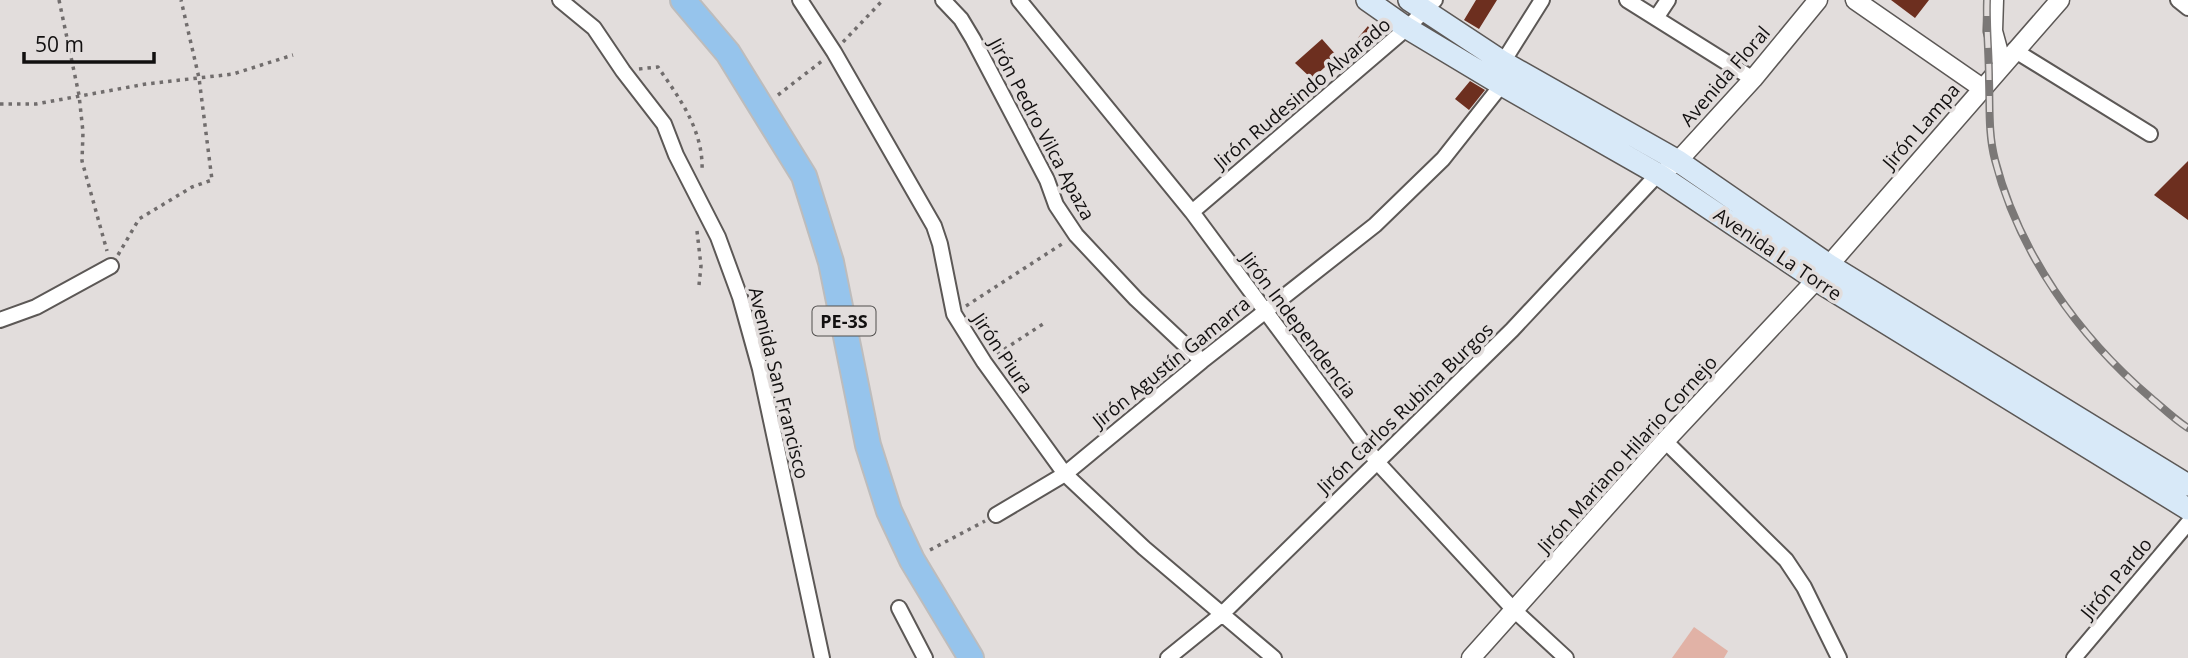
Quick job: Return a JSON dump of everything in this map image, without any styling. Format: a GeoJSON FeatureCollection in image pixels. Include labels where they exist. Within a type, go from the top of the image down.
{"type":"FeatureCollection","features":[{"type":"Feature","properties":{"kind":"highway","name":"PE-3S"},"geometry":{"type":"LineString","coordinates":[[683,0],[728,53],[804,176],[831,262],[868,445],[889,511],[912,560],[971,658]]}},
{"type":"Feature","properties":{"kind":"main road","name":"Avenida La Torre"},"geometry":{"type":"LineString","coordinates":[[1367,0],[1408,28],[1506,72],[1678,161],[1822,273],[2188,509]]}},
{"type":"Feature","properties":{"kind":"main road","name":"Avenida La Torre"},"geometry":{"type":"LineString","coordinates":[[1423,3],[1506,72],[1658,174],[1822,273],[2188,485]]}},
{"type":"Feature","properties":{"kind":"street","name":"Avenida San Francisco"},"geometry":{"type":"LineString","coordinates":[[560,0],[594,28],[664,124],[676,155],[718,237],[740,297],[760,369],[822,658]]}},
{"type":"Feature","properties":{"kind":"street","name":"Jirón Piura"},"geometry":{"type":"LineString","coordinates":[[800,0],[834,52],[934,226],[954,314],[984,362],[1065,474],[1144,548],[1274,658]]}},
{"type":"Feature","properties":{"kind":"street","name":"Jirón Pedro Vilca Apaza"},"geometry":{"type":"LineString","coordinates":[[943,0],[961,19],[973,39],[1047,180],[1056,205],[1076,235],[1136,299],[1202,361]]}},
{"type":"Feature","properties":{"kind":"street","name":"Jirón Independencia"},"geometry":{"type":"LineString","coordinates":[[1019,0],[1192,212],[1378,463],[1514,610],[1566,658]]}},
{"type":"Feature","properties":{"kind":"street","name":"Jirón Agustín Gamarra"},"geometry":{"type":"LineString","coordinates":[[996,515],[1065,474],[1400,203],[1443,159],[1506,72],[1542,0]]}},
{"type":"Feature","properties":{"kind":"street"},"geometry":{"type":"LineString","coordinates":[[1627,0],[1753,79]]}},
{"type":"Feature","properties":{"kind":"street"},"geometry":{"type":"LineString","coordinates":[[1656,18],[1668,0]]}},
{"type":"Feature","properties":{"kind":"street","name":"Avenida Floral"},"geometry":{"type":"LineString","coordinates":[[1658,174],[1678,161],[1753,79],[1818,0]]}},
{"type":"Feature","properties":{"kind":"street"},"geometry":{"type":"LineString","coordinates":[[1856,0],[1982,88]]}},
{"type":"Feature","properties":{"kind":"street"},"geometry":{"type":"LineString","coordinates":[[1994,0],[1993,31],[2008,57],[2151,134]]}},
{"type":"Feature","properties":{"kind":"street","name":"Jirón Lampa"},"geometry":{"type":"LineString","coordinates":[[1822,273],[2060,0]]}},
{"type":"Feature","properties":{"kind":"street"},"geometry":{"type":"LineString","coordinates":[[2178,0],[2188,8]]}},
{"type":"Feature","properties":{"kind":"street","name":"Jirón Rudesindo Alvarado"},"geometry":{"type":"LineString","coordinates":[[1192,212],[1408,28],[1423,3]]}},
{"type":"Feature","properties":{"kind":"street","name":"Jirón Carlos Rubina Burgos"},"geometry":{"type":"LineString","coordinates":[[1168,658],[1222,615],[1378,463],[1512,330],[1658,174]]}},
{"type":"Feature","properties":{"kind":"street"},"geometry":{"type":"LineString","coordinates":[[0,320],[36,307],[111,266]]}},
{"type":"Feature","properties":{"kind":"street","name":"Jirón Mariano Hilario Cornejo"},"geometry":{"type":"LineString","coordinates":[[1471,658],[1665,441],[1822,273]]}},
{"type":"Feature","properties":{"kind":"street"},"geometry":{"type":"LineString","coordinates":[[1665,441],[1786,560],[1804,587],[1839,658]]}},
{"type":"Feature","properties":{"kind":"street","name":"Jirón Pardo"},"geometry":{"type":"LineString","coordinates":[[2081,655],[2188,523]]}},
{"type":"Feature","properties":{"kind":"street"},"geometry":{"type":"LineString","coordinates":[[899,608],[925,658]]}},
{"type":"Feature","properties":{"kind":"path"},"geometry":{"type":"LineString","coordinates":[[59,0],[79,95],[83,132],[82,161],[111,266]]}},
{"type":"Feature","properties":{"kind":"path"},"geometry":{"type":"LineString","coordinates":[[111,266],[139,219],[192,187],[212,180],[199,78],[181,0]]}},
{"type":"Feature","properties":{"kind":"path"},"geometry":{"type":"LineString","coordinates":[[0,104],[36,104],[146,84],[233,74],[293,55]]}},
{"type":"Feature","properties":{"kind":"path"},"geometry":{"type":"LineString","coordinates":[[954,314],[1076,235]]}},
{"type":"Feature","properties":{"kind":"path"},"geometry":{"type":"LineString","coordinates":[[984,362],[1046,322]]}},
{"type":"Feature","properties":{"kind":"path"},"geometry":{"type":"LineString","coordinates":[[912,560],[996,515]]}},
{"type":"Feature","properties":{"kind":"shaded area"},"geometry":{"type":"Polygon","coordinates":[[[1694,627],[1728,651],[1724,658],[1672,658],[1694,627]]]}},
{"type":"Feature","properties":{"kind":"building"},"geometry":{"type":"Polygon","coordinates":[[[1476,0],[1497,0],[1479,29],[1464,20],[1476,0]]]}},
{"type":"Feature","properties":{"kind":"building"},"geometry":{"type":"Polygon","coordinates":[[[1891,0],[1929,0],[1915,18],[1891,0]]]}},
{"type":"Feature","properties":{"kind":"building"},"geometry":{"type":"Polygon","coordinates":[[[1368,26],[1383,36],[1369,48],[1357,39],[1368,26]]]}},
{"type":"Feature","properties":{"kind":"building"},"geometry":{"type":"Polygon","coordinates":[[[1322,39],[1337,56],[1312,79],[1295,63],[1322,39]]]}},
{"type":"Feature","properties":{"kind":"building"},"geometry":{"type":"Polygon","coordinates":[[[1470,81],[1485,90],[1469,110],[1455,99],[1470,81]]]}},
{"type":"Feature","properties":{"kind":"building"},"geometry":{"type":"Polygon","coordinates":[[[2188,161],[2188,220],[2154,195],[2188,161]]]}},
{"type":"Feature","properties":{"kind":"railway"},"geometry":{"type":"LineString","coordinates":[[1987,0],[1991,140],[1995,160],[2019,228],[2055,291],[2099,348],[2124,374],[2188,428]]}}]}
